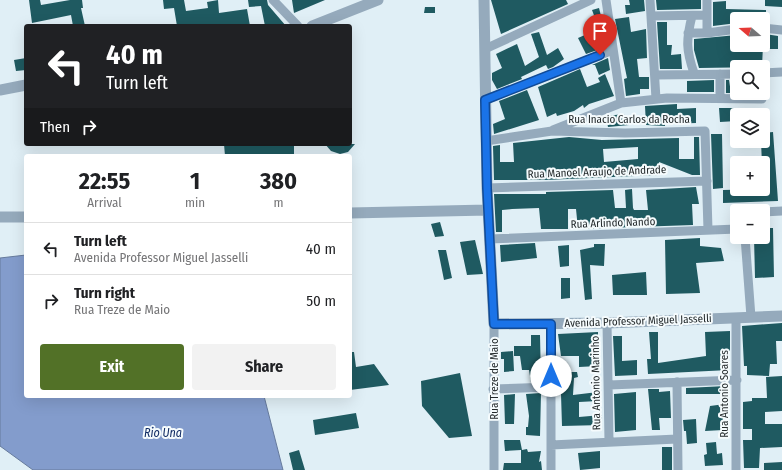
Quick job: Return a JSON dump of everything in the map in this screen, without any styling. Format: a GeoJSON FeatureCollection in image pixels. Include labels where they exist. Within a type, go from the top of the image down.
{"type":"FeatureCollection","features":[{"type":"Feature","properties":{"kind":"street"},"geometry":{"type":"LineString","coordinates":[[273,0],[296,24]]}},
{"type":"Feature","properties":{"kind":"street"},"geometry":{"type":"LineString","coordinates":[[317,24],[378,0]]}},
{"type":"Feature","properties":{"kind":"street","name":"Rua Treze de Maio"},"geometry":{"type":"LineString","coordinates":[[484,0],[487,188],[494,324],[494,470]]}},
{"type":"Feature","properties":{"kind":"street"},"geometry":{"type":"LineString","coordinates":[[485,49],[590,0]]}},
{"type":"Feature","properties":{"kind":"street"},"geometry":{"type":"LineString","coordinates":[[606,0],[621,103]]}},
{"type":"Feature","properties":{"kind":"street"},"geometry":{"type":"LineString","coordinates":[[650,0],[656,75],[656,99]]}},
{"type":"Feature","properties":{"kind":"street"},"geometry":{"type":"LineString","coordinates":[[707,0],[707,33]]}},
{"type":"Feature","properties":{"kind":"street"},"geometry":{"type":"LineString","coordinates":[[651,16],[707,15]]}},
{"type":"Feature","properties":{"kind":"street"},"geometry":{"type":"LineString","coordinates":[[692,16],[688,33],[687,53],[694,74]]}},
{"type":"Feature","properties":{"kind":"street"},"geometry":{"type":"LineString","coordinates":[[770,29],[782,30]]}},
{"type":"Feature","properties":{"kind":"street"},"geometry":{"type":"LineString","coordinates":[[688,33],[707,33],[730,30]]}},
{"type":"Feature","properties":{"kind":"street"},"geometry":{"type":"LineString","coordinates":[[485,100],[613,50]]}},
{"type":"Feature","properties":{"kind":"street"},"geometry":{"type":"LineString","coordinates":[[770,72],[782,72]]}},
{"type":"Feature","properties":{"kind":"street"},"geometry":{"type":"LineString","coordinates":[[720,74],[720,98]]}},
{"type":"Feature","properties":{"kind":"street"},"geometry":{"type":"LineString","coordinates":[[656,75],[730,74]]}},
{"type":"Feature","properties":{"kind":"street"},"geometry":{"type":"LineString","coordinates":[[0,90],[24,85]]}},
{"type":"Feature","properties":{"kind":"street","name":"Rua Inacio Carlos da Rocha"},"geometry":{"type":"LineString","coordinates":[[552,131],[621,103],[656,99],[730,98]]}},
{"type":"Feature","properties":{"kind":"street","name":"Rua Inacio Carlos da Rocha"},"geometry":{"type":"LineString","coordinates":[[486,141],[552,131],[705,131],[707,181]]}},
{"type":"Feature","properties":{"kind":"street"},"geometry":{"type":"LineString","coordinates":[[707,181],[708,230]]}},
{"type":"Feature","properties":{"kind":"street","name":"Rua Manoel Araujo de Andrade"},"geometry":{"type":"LineString","coordinates":[[487,188],[707,181]]}},
{"type":"Feature","properties":{"kind":"street"},"geometry":{"type":"LineString","coordinates":[[352,213],[488,210]]}},
{"type":"Feature","properties":{"kind":"street"},"geometry":{"type":"LineString","coordinates":[[770,212],[782,211]]}},
{"type":"Feature","properties":{"kind":"street"},"geometry":{"type":"LineString","coordinates":[[0,217],[24,217]]}},
{"type":"Feature","properties":{"kind":"street","name":"Rua Arlindo Nando"},"geometry":{"type":"LineString","coordinates":[[489,239],[730,229]]}},
{"type":"Feature","properties":{"kind":"street"},"geometry":{"type":"LineString","coordinates":[[747,244],[752,317]]}},
{"type":"Feature","properties":{"kind":"street","name":"Avenida Professor Miguel Jasselli"},"geometry":{"type":"LineString","coordinates":[[494,324],[607,323],[782,316]]}},
{"type":"Feature","properties":{"kind":"street","name":"Rua Antonio Soares"},"geometry":{"type":"LineString","coordinates":[[736,318],[736,470]]}},
{"type":"Feature","properties":{"kind":"street","name":"Rua Antonio Marinho"},"geometry":{"type":"LineString","coordinates":[[607,323],[609,442]]}},
{"type":"Feature","properties":{"kind":"street"},"geometry":{"type":"LineString","coordinates":[[551,324],[551,470]]}},
{"type":"Feature","properties":{"kind":"street"},"geometry":{"type":"LineString","coordinates":[[609,384],[737,380]]}},
{"type":"Feature","properties":{"kind":"street"},"geometry":{"type":"LineString","coordinates":[[677,382],[678,470]]}},
{"type":"Feature","properties":{"kind":"street"},"geometry":{"type":"LineString","coordinates":[[493,389],[551,387]]}},
{"type":"Feature","properties":{"kind":"street"},"geometry":{"type":"LineString","coordinates":[[551,445],[677,439]]}},
{"type":"Feature","properties":{"kind":"water","name":"Rio Una"},"geometry":{"type":"Polygon","coordinates":[[[24,255],[24,398],[265,398],[283,470],[33,470],[0,446],[0,258],[24,255]]]}},
{"type":"Feature","properties":{"kind":"building"},"geometry":{"type":"Polygon","coordinates":[[[29,0],[40,0],[41,5],[70,0],[82,0],[83,8],[81,8],[85,24],[73,24],[71,15],[32,23],[29,0]]]}},
{"type":"Feature","properties":{"kind":"building"},"geometry":{"type":"Polygon","coordinates":[[[163,0],[184,0],[186,11],[208,8],[207,2],[218,0],[219,13],[247,9],[250,24],[177,24],[174,8],[164,9],[163,0]]]}},
{"type":"Feature","properties":{"kind":"building"},"geometry":{"type":"Polygon","coordinates":[[[248,0],[267,0],[268,5],[284,24],[265,24],[261,6],[249,7],[248,0]]]}},
{"type":"Feature","properties":{"kind":"building"},"geometry":{"type":"Polygon","coordinates":[[[292,0],[325,0],[294,13],[292,0]]]}},
{"type":"Feature","properties":{"kind":"building"},"geometry":{"type":"Polygon","coordinates":[[[491,0],[566,0],[568,4],[501,34],[491,0]]]}},
{"type":"Feature","properties":{"kind":"building"},"geometry":{"type":"Polygon","coordinates":[[[629,0],[644,0],[645,11],[626,14],[625,5],[630,5],[629,0]]]}},
{"type":"Feature","properties":{"kind":"building"},"geometry":{"type":"Polygon","coordinates":[[[656,0],[701,0],[701,9],[657,10],[656,0]]]}},
{"type":"Feature","properties":{"kind":"building"},"geometry":{"type":"Polygon","coordinates":[[[765,0],[782,0],[782,7],[765,6],[765,0]]]}},
{"type":"Feature","properties":{"kind":"building"},"geometry":{"type":"Polygon","coordinates":[[[726,1],[726,9],[766,10],[766,12],[730,12],[730,24],[713,26],[713,2],[726,1]]]}},
{"type":"Feature","properties":{"kind":"building"},"geometry":{"type":"Polygon","coordinates":[[[425,7],[435,7],[435,13],[424,13],[425,7]]]}},
{"type":"Feature","properties":{"kind":"building"},"geometry":{"type":"Polygon","coordinates":[[[599,8],[603,24],[598,26],[592,10],[599,8]]]}},
{"type":"Feature","properties":{"kind":"building"},"geometry":{"type":"Polygon","coordinates":[[[629,17],[631,32],[646,29],[647,58],[637,59],[639,77],[649,77],[649,89],[640,89],[640,94],[626,96],[624,79],[627,78],[615,19],[629,17]]]}},
{"type":"Feature","properties":{"kind":"building"},"geometry":{"type":"Polygon","coordinates":[[[657,22],[667,22],[667,45],[672,45],[671,55],[681,54],[682,69],[660,69],[657,22]]]}},
{"type":"Feature","properties":{"kind":"building"},"geometry":{"type":"Polygon","coordinates":[[[603,27],[606,41],[601,43],[603,48],[586,54],[578,38],[603,27]]]}},
{"type":"Feature","properties":{"kind":"building"},"geometry":{"type":"Polygon","coordinates":[[[539,32],[547,55],[558,48],[564,59],[553,67],[548,69],[546,65],[521,77],[522,79],[497,89],[492,80],[492,73],[502,68],[496,54],[517,44],[525,66],[539,57],[531,34],[539,32]]]}},
{"type":"Feature","properties":{"kind":"building"},"geometry":{"type":"Polygon","coordinates":[[[770,35],[778,36],[778,49],[770,49],[770,35]]]}},
{"type":"Feature","properties":{"kind":"building"},"geometry":{"type":"Polygon","coordinates":[[[730,36],[730,52],[763,52],[762,60],[730,60],[730,68],[699,68],[694,50],[694,39],[730,36]]]}},
{"type":"Feature","properties":{"kind":"building"},"geometry":{"type":"Polygon","coordinates":[[[24,58],[24,70],[16,71],[14,60],[24,58]]]}},
{"type":"Feature","properties":{"kind":"building"},"geometry":{"type":"Polygon","coordinates":[[[608,58],[610,70],[599,75],[595,65],[592,65],[608,58]]]}},
{"type":"Feature","properties":{"kind":"building"},"geometry":{"type":"Polygon","coordinates":[[[580,69],[587,87],[600,82],[598,78],[605,74],[614,96],[589,104],[584,108],[583,105],[574,111],[557,116],[556,113],[547,117],[538,87],[580,69]]]}},
{"type":"Feature","properties":{"kind":"building"},"geometry":{"type":"Polygon","coordinates":[[[714,80],[714,92],[687,92],[687,81],[714,80]]]}},
{"type":"Feature","properties":{"kind":"building"},"geometry":{"type":"Polygon","coordinates":[[[726,80],[729,80],[730,93],[726,93],[726,80]]]}},
{"type":"Feature","properties":{"kind":"building"},"geometry":{"type":"Polygon","coordinates":[[[527,90],[539,120],[494,134],[493,124],[505,119],[499,101],[527,90]]]}},
{"type":"Feature","properties":{"kind":"building"},"geometry":{"type":"Polygon","coordinates":[[[677,104],[677,109],[696,108],[696,123],[665,124],[665,126],[646,125],[645,106],[677,104]]]}},
{"type":"Feature","properties":{"kind":"building"},"geometry":{"type":"Polygon","coordinates":[[[719,108],[730,108],[730,121],[720,122],[719,108]]]}},
{"type":"Feature","properties":{"kind":"building"},"geometry":{"type":"Polygon","coordinates":[[[624,114],[629,125],[608,127],[606,116],[624,114]]]}},
{"type":"Feature","properties":{"kind":"building"},"geometry":{"type":"Polygon","coordinates":[[[770,132],[773,132],[778,201],[723,203],[723,190],[730,190],[730,196],[770,196],[770,156],[762,156],[761,148],[770,148],[770,132]]]}},
{"type":"Feature","properties":{"kind":"building"},"geometry":{"type":"Polygon","coordinates":[[[711,134],[722,134],[723,188],[713,189],[711,134]]]}},
{"type":"Feature","properties":{"kind":"building"},"geometry":{"type":"Polygon","coordinates":[[[569,137],[602,140],[679,138],[679,159],[694,159],[694,137],[699,137],[700,175],[692,175],[659,162],[658,175],[545,180],[494,180],[493,146],[500,145],[500,162],[514,162],[513,143],[569,137]],[[638,147],[603,149],[604,162],[638,159],[638,147]]]}},
{"type":"Feature","properties":{"kind":"building"},"geometry":{"type":"Polygon","coordinates":[[[352,144],[355,144],[348,152],[340,154],[331,151],[327,146],[352,146],[352,144]]]}},
{"type":"Feature","properties":{"kind":"building"},"geometry":{"type":"Polygon","coordinates":[[[224,146],[294,146],[294,154],[225,154],[224,146]]]}},
{"type":"Feature","properties":{"kind":"building"},"geometry":{"type":"Polygon","coordinates":[[[696,187],[699,204],[692,204],[693,225],[578,229],[576,209],[568,209],[568,229],[541,229],[539,208],[502,210],[502,232],[496,232],[494,194],[546,194],[546,192],[613,190],[615,208],[626,208],[625,190],[632,189],[634,210],[648,210],[646,190],[696,187]]]}},
{"type":"Feature","properties":{"kind":"building"},"geometry":{"type":"Polygon","coordinates":[[[440,222],[444,236],[435,237],[431,224],[440,222]]]}},
{"type":"Feature","properties":{"kind":"building"},"geometry":{"type":"Polygon","coordinates":[[[770,228],[773,228],[774,277],[755,278],[754,244],[770,244],[770,228]]]}},
{"type":"Feature","properties":{"kind":"building"},"geometry":{"type":"Polygon","coordinates":[[[700,238],[700,246],[721,248],[724,261],[696,263],[700,293],[666,294],[665,240],[700,238]]]}},
{"type":"Feature","properties":{"kind":"building"},"geometry":{"type":"Polygon","coordinates":[[[475,240],[483,274],[467,275],[460,242],[475,240]]]}},
{"type":"Feature","properties":{"kind":"building"},"geometry":{"type":"Polygon","coordinates":[[[535,243],[537,258],[501,262],[500,245],[535,243]]]}},
{"type":"Feature","properties":{"kind":"building"},"geometry":{"type":"Polygon","coordinates":[[[594,244],[605,244],[604,266],[590,265],[592,299],[585,300],[580,250],[594,247],[594,244]]]}},
{"type":"Feature","properties":{"kind":"building"},"geometry":{"type":"Polygon","coordinates":[[[569,245],[569,266],[560,267],[558,246],[569,245]]]}},
{"type":"Feature","properties":{"kind":"building"},"geometry":{"type":"Polygon","coordinates":[[[438,250],[446,250],[452,278],[444,280],[438,250]]]}},
{"type":"Feature","properties":{"kind":"building"},"geometry":{"type":"Polygon","coordinates":[[[646,272],[647,295],[613,295],[612,275],[646,272]]]}},
{"type":"Feature","properties":{"kind":"building"},"geometry":{"type":"Polygon","coordinates":[[[561,278],[570,278],[570,298],[561,299],[561,278]]]}},
{"type":"Feature","properties":{"kind":"building"},"geometry":{"type":"Polygon","coordinates":[[[782,323],[782,341],[776,341],[777,364],[770,364],[769,376],[747,375],[747,366],[744,366],[742,326],[782,323]]]}},
{"type":"Feature","properties":{"kind":"building"},"geometry":{"type":"Polygon","coordinates":[[[730,331],[730,351],[728,351],[729,370],[648,374],[647,359],[651,359],[649,332],[658,332],[658,363],[706,356],[705,332],[730,331]]]}},
{"type":"Feature","properties":{"kind":"building"},"geometry":{"type":"Polygon","coordinates":[[[598,332],[598,366],[579,367],[579,356],[561,356],[558,334],[598,332]]]}},
{"type":"Feature","properties":{"kind":"building"},"geometry":{"type":"Polygon","coordinates":[[[531,335],[540,335],[541,381],[531,382],[529,370],[522,370],[520,356],[514,356],[514,346],[531,346],[531,335]]]}},
{"type":"Feature","properties":{"kind":"building"},"geometry":{"type":"Polygon","coordinates":[[[613,336],[622,336],[622,361],[637,360],[637,375],[615,376],[613,336]]]}},
{"type":"Feature","properties":{"kind":"building"},"geometry":{"type":"Polygon","coordinates":[[[513,351],[514,371],[504,372],[504,359],[501,359],[501,352],[513,351]]]}},
{"type":"Feature","properties":{"kind":"building"},"geometry":{"type":"Polygon","coordinates":[[[352,352],[354,352],[356,367],[374,364],[389,385],[352,390],[352,352]]]}},
{"type":"Feature","properties":{"kind":"building"},"geometry":{"type":"Polygon","coordinates":[[[564,372],[577,372],[578,377],[574,378],[573,395],[598,392],[598,401],[579,402],[579,417],[602,415],[602,425],[562,426],[561,394],[563,385],[566,385],[564,372]]]}},
{"type":"Feature","properties":{"kind":"building"},"geometry":{"type":"Polygon","coordinates":[[[460,373],[472,436],[449,438],[422,406],[421,381],[460,373]]]}},
{"type":"Feature","properties":{"kind":"building"},"geometry":{"type":"Polygon","coordinates":[[[782,376],[782,411],[765,412],[765,424],[782,424],[782,447],[760,448],[759,468],[744,468],[743,440],[752,440],[752,429],[743,429],[743,402],[752,401],[752,398],[767,398],[766,377],[782,376]]]}},
{"type":"Feature","properties":{"kind":"building"},"geometry":{"type":"Polygon","coordinates":[[[726,386],[726,394],[686,394],[686,388],[726,386]]]}},
{"type":"Feature","properties":{"kind":"building"},"geometry":{"type":"Polygon","coordinates":[[[648,389],[659,389],[659,392],[670,391],[671,418],[659,418],[660,430],[652,430],[648,389]]]}},
{"type":"Feature","properties":{"kind":"building"},"geometry":{"type":"Polygon","coordinates":[[[636,392],[636,430],[615,432],[614,394],[636,392]]]}},
{"type":"Feature","properties":{"kind":"building"},"geometry":{"type":"Polygon","coordinates":[[[541,393],[540,436],[526,435],[526,427],[528,427],[529,416],[526,394],[541,393]]]}},
{"type":"Feature","properties":{"kind":"building"},"geometry":{"type":"Polygon","coordinates":[[[515,394],[514,424],[505,424],[504,395],[515,394]]]}},
{"type":"Feature","properties":{"kind":"building"},"geometry":{"type":"Polygon","coordinates":[[[725,404],[726,415],[723,416],[723,430],[705,431],[710,406],[725,404]]]}},
{"type":"Feature","properties":{"kind":"building"},"geometry":{"type":"Polygon","coordinates":[[[356,413],[359,428],[315,435],[313,420],[356,413]]]}},
{"type":"Feature","properties":{"kind":"building"},"geometry":{"type":"Polygon","coordinates":[[[696,419],[697,443],[687,444],[683,420],[696,419]]]}},
{"type":"Feature","properties":{"kind":"building"},"geometry":{"type":"Polygon","coordinates":[[[504,440],[520,440],[522,450],[527,449],[528,452],[541,451],[539,462],[541,461],[542,470],[503,470],[504,463],[521,463],[521,450],[505,451],[504,440]]]}},
{"type":"Feature","properties":{"kind":"building"},"geometry":{"type":"Polygon","coordinates":[[[716,442],[717,454],[722,453],[723,465],[705,466],[704,455],[707,454],[706,443],[716,442]]]}},
{"type":"Feature","properties":{"kind":"building"},"geometry":{"type":"Polygon","coordinates":[[[662,447],[672,447],[672,470],[662,470],[662,447]]]}},
{"type":"Feature","properties":{"kind":"building"},"geometry":{"type":"Polygon","coordinates":[[[299,450],[305,470],[293,470],[289,453],[299,450]]]}},
{"type":"Feature","properties":{"kind":"building"},"geometry":{"type":"Polygon","coordinates":[[[600,451],[600,468],[580,470],[578,453],[600,451]]]}},
{"type":"Feature","properties":{"kind":"building"},"geometry":{"type":"Polygon","coordinates":[[[782,462],[782,470],[764,470],[764,463],[782,462]]]}},
{"type":"Feature","properties":{"kind":"route"},"geometry":{"type":"LineString","coordinates":[[551,376],[551,324],[494,324],[489,239],[485,100],[600,55]]}}]}
